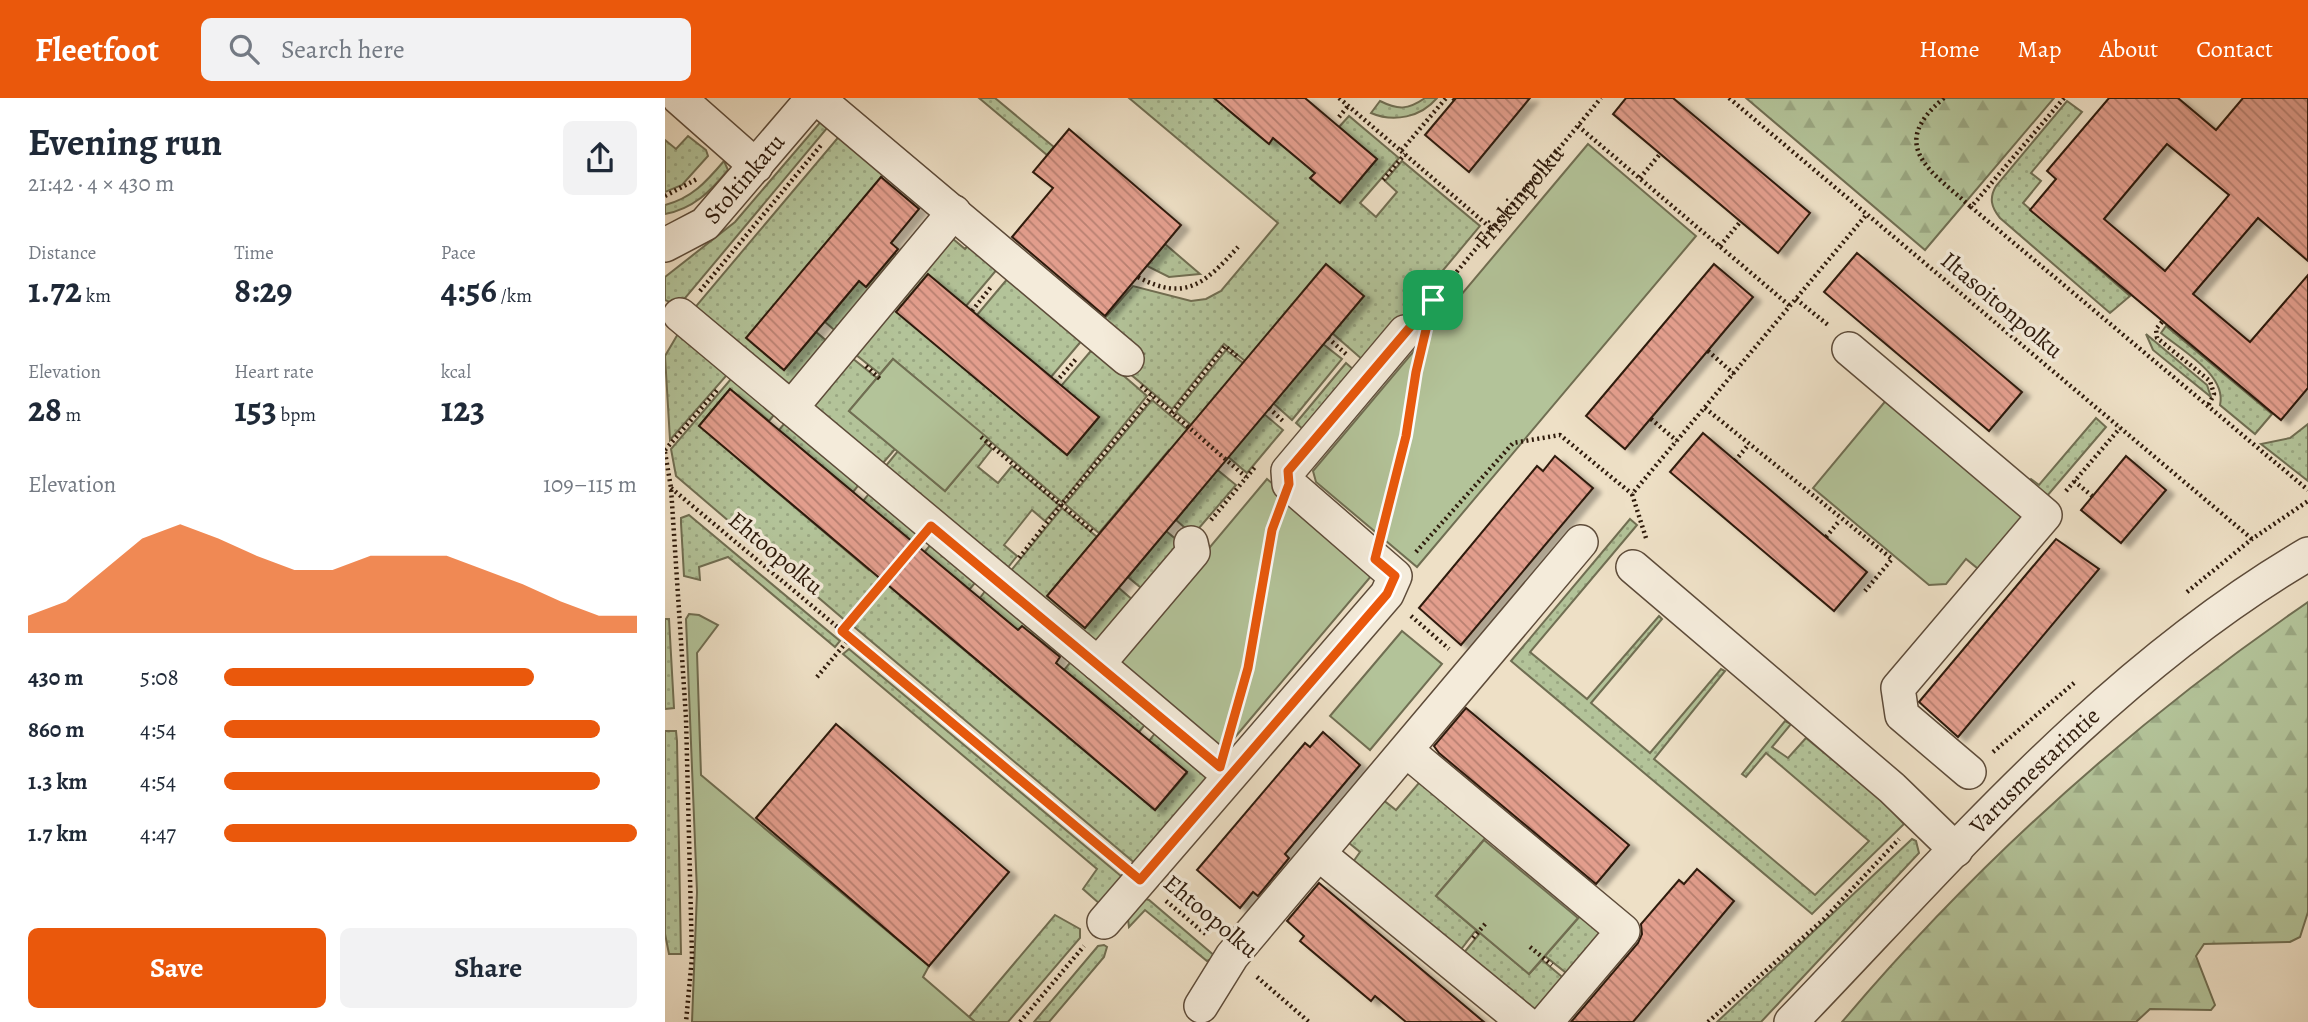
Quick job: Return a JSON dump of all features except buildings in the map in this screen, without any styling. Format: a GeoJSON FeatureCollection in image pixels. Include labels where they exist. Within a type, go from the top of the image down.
{"type":"FeatureCollection","features":[{"type":"Feature","properties":{"kind":"street"},"geometry":{"type":"LineString","coordinates":[[679,98],[756,166]]}},
{"type":"Feature","properties":{"kind":"street"},"geometry":{"type":"LineString","coordinates":[[815,98],[1127,359]]}},
{"type":"Feature","properties":{"kind":"street","name":"Stoltinkatu"},"geometry":{"type":"LineString","coordinates":[[665,245],[705,224],[815,98]]}},
{"type":"Feature","properties":{"kind":"street"},"geometry":{"type":"LineString","coordinates":[[791,408],[954,212]]}},
{"type":"Feature","properties":{"kind":"street"},"geometry":{"type":"LineString","coordinates":[[680,315],[1224,771]]}},
{"type":"Feature","properties":{"kind":"street"},"geometry":{"type":"LineString","coordinates":[[1104,922],[1385,576],[1289,484],[1288,471],[1418,335]]}},
{"type":"Feature","properties":{"kind":"street"},"geometry":{"type":"LineString","coordinates":[[1849,349],[2045,515],[1898,688],[1902,715],[1969,772]]}},
{"type":"Feature","properties":{"kind":"street"},"geometry":{"type":"LineString","coordinates":[[1201,1006],[1232,956],[1581,542]]}},
{"type":"Feature","properties":{"kind":"street"},"geometry":{"type":"LineString","coordinates":[[1098,664],[1193,552],[1191,543]]}},
{"type":"Feature","properties":{"kind":"street","name":"Varusmestarintie"},"geometry":{"type":"LineString","coordinates":[[1791,1022],[2021,783],[2130,680],[2207,618],[2308,554]]}},
{"type":"Feature","properties":{"kind":"street"},"geometry":{"type":"LineString","coordinates":[[1641,556],[1957,850]]}},
{"type":"Feature","properties":{"kind":"street"},"geometry":{"type":"LineString","coordinates":[[1407,751],[1623,931],[1546,1022]]}},
{"type":"Feature","properties":{"kind":"street"},"geometry":{"type":"LineString","coordinates":[[1319,854],[1524,1022]]}},
{"type":"Feature","properties":{"kind":"path"},"geometry":{"type":"LineString","coordinates":[[1339,98],[1492,229]]}},
{"type":"Feature","properties":{"kind":"path"},"geometry":{"type":"LineString","coordinates":[[1383,180],[1447,98]]}},
{"type":"Feature","properties":{"kind":"path","name":"Friskinpolku"},"geometry":{"type":"LineString","coordinates":[[1418,335],[1433,300],[1601,98]]}},
{"type":"Feature","properties":{"kind":"path","name":"Iltasoitonpolku"},"geometry":{"type":"LineString","coordinates":[[1728,98],[2252,539]]}},
{"type":"Feature","properties":{"kind":"path"},"geometry":{"type":"LineString","coordinates":[[1944,98],[1931,108],[1916,130],[1916,147],[1927,166],[1971,207],[2308,490]]}},
{"type":"Feature","properties":{"kind":"path"},"geometry":{"type":"LineString","coordinates":[[1971,207],[2064,98]]}},
{"type":"Feature","properties":{"kind":"path"},"geometry":{"type":"LineString","coordinates":[[1339,117],[1348,106]]}},
{"type":"Feature","properties":{"kind":"path"},"geometry":{"type":"LineString","coordinates":[[680,315],[843,119]]}},
{"type":"Feature","properties":{"kind":"path"},"geometry":{"type":"LineString","coordinates":[[1579,126],[1790,306]]}},
{"type":"Feature","properties":{"kind":"path"},"geometry":{"type":"LineString","coordinates":[[1640,178],[1661,154]]}},
{"type":"Feature","properties":{"kind":"path"},"geometry":{"type":"LineString","coordinates":[[1632,494],[1867,215]]}},
{"type":"Feature","properties":{"kind":"path"},"geometry":{"type":"LineString","coordinates":[[1720,246],[1741,221]]}},
{"type":"Feature","properties":{"kind":"path"},"geometry":{"type":"LineString","coordinates":[[1138,277],[1164,287],[1187,288],[1215,272],[1238,247]]}},
{"type":"Feature","properties":{"kind":"path"},"geometry":{"type":"LineString","coordinates":[[1796,299],[1838,334],[1849,349]]}},
{"type":"Feature","properties":{"kind":"path"},"geometry":{"type":"LineString","coordinates":[[1385,576],[1418,335],[1433,300]]}},
{"type":"Feature","properties":{"kind":"path"},"geometry":{"type":"LineString","coordinates":[[2162,322],[2156,329],[2158,338],[2210,381],[2214,394],[2208,406]]}},
{"type":"Feature","properties":{"kind":"path"},"geometry":{"type":"LineString","coordinates":[[1328,338],[1349,357]]}},
{"type":"Feature","properties":{"kind":"path"},"geometry":{"type":"LineString","coordinates":[[1172,412],[1225,346],[1238,357]]}},
{"type":"Feature","properties":{"kind":"path"},"geometry":{"type":"LineString","coordinates":[[1708,351],[1734,374]]}},
{"type":"Feature","properties":{"kind":"path"},"geometry":{"type":"LineString","coordinates":[[686,1022],[692,957],[686,718],[671,488],[665,451],[740,365]]}},
{"type":"Feature","properties":{"kind":"path"},"geometry":{"type":"LineString","coordinates":[[999,583],[1152,396],[1246,477]]}},
{"type":"Feature","properties":{"kind":"path"},"geometry":{"type":"LineString","coordinates":[[1269,408],[1289,426]]}},
{"type":"Feature","properties":{"kind":"path"},"geometry":{"type":"LineString","coordinates":[[1705,408],[1840,520],[1892,559],[1865,591]]}},
{"type":"Feature","properties":{"kind":"path"},"geometry":{"type":"LineString","coordinates":[[1651,418],[1677,440]]}},
{"type":"Feature","properties":{"kind":"path"},"geometry":{"type":"LineString","coordinates":[[2045,515],[2120,428]]}},
{"type":"Feature","properties":{"kind":"path"},"geometry":{"type":"LineString","coordinates":[[1385,576],[1513,443],[1560,435],[1632,494],[1641,556]]}},
{"type":"Feature","properties":{"kind":"path"},"geometry":{"type":"LineString","coordinates":[[981,437],[1092,531]]}},
{"type":"Feature","properties":{"kind":"path"},"geometry":{"type":"LineString","coordinates":[[1735,461],[1749,444]]}},
{"type":"Feature","properties":{"kind":"path"},"geometry":{"type":"LineString","coordinates":[[2074,481],[2092,496]]}},
{"type":"Feature","properties":{"kind":"path"},"geometry":{"type":"LineString","coordinates":[[1224,771],[1248,668],[1272,530],[1289,484]]}},
{"type":"Feature","properties":{"kind":"path","name":"Ehtoopolku"},"geometry":{"type":"LineString","coordinates":[[671,488],[1309,1022]]}},
{"type":"Feature","properties":{"kind":"path"},"geometry":{"type":"LineString","coordinates":[[1826,537],[1840,520]]}},
{"type":"Feature","properties":{"kind":"path"},"geometry":{"type":"LineString","coordinates":[[842,631],[931,526]]}},
{"type":"Feature","properties":{"kind":"path"},"geometry":{"type":"LineString","coordinates":[[1385,576],[1474,671]]}},
{"type":"Feature","properties":{"kind":"path"},"geometry":{"type":"LineString","coordinates":[[817,677],[850,638]]}},
{"type":"Feature","properties":{"kind":"path"},"geometry":{"type":"LineString","coordinates":[[1020,1022],[1104,922]]}},
{"type":"Feature","properties":{"kind":"green space"},"geometry":{"type":"Polygon","coordinates":[[[979,98],[995,98],[1054,147],[1047,155],[979,98]]]}},
{"type":"Feature","properties":{"kind":"green space"},"geometry":{"type":"Polygon","coordinates":[[[1129,98],[1226,98],[1226,108],[1268,143],[1273,138],[1315,173],[1311,179],[1339,202],[1377,159],[1339,127],[1349,116],[1399,158],[1360,203],[1376,217],[1397,192],[1385,181],[1402,161],[1480,226],[1368,360],[1364,361],[1332,333],[1245,361],[1224,344],[1172,409],[1129,373],[1144,354],[1104,319],[1133,286],[1191,301],[1206,299],[1221,291],[1278,223],[1129,98]]]}},
{"type":"Feature","properties":{"kind":"green space"},"geometry":{"type":"Polygon","coordinates":[[[1425,98],[1437,98],[1431,105],[1415,114],[1389,118],[1371,113],[1380,101],[1403,107],[1425,98]]]}},
{"type":"Feature","properties":{"kind":"green space"},"geometry":{"type":"Polygon","coordinates":[[[1746,98],[2054,98],[1925,250],[1746,98]]]}},
{"type":"Feature","properties":{"kind":"green space"},"geometry":{"type":"Polygon","coordinates":[[[2067,101],[2082,112],[2031,173],[2041,181],[2023,203],[2130,296],[2110,313],[2000,218],[1992,202],[1996,186],[2067,101]]]}},
{"type":"Feature","properties":{"kind":"green space"},"geometry":{"type":"Polygon","coordinates":[[[823,119],[833,121],[681,303],[676,305],[665,300],[665,277],[735,222],[823,119]]]}},
{"type":"Feature","properties":{"kind":"green space"},"geometry":{"type":"Polygon","coordinates":[[[841,134],[890,167],[747,338],[784,370],[816,332],[828,342],[792,391],[692,311],[841,134]]]}},
{"type":"Feature","properties":{"kind":"green space"},"geometry":{"type":"Polygon","coordinates":[[[688,136],[706,150],[708,156],[682,185],[665,192],[665,140],[676,149],[688,136]]]}},
{"type":"Feature","properties":{"kind":"green space"},"geometry":{"type":"Polygon","coordinates":[[[1588,144],[1696,236],[1417,567],[1316,482],[1313,471],[1588,144]]]}},
{"type":"Feature","properties":{"kind":"green space"},"geometry":{"type":"Polygon","coordinates":[[[724,161],[728,170],[708,192],[684,208],[665,214],[665,205],[691,194],[724,161]]]}},
{"type":"Feature","properties":{"kind":"green space"},"geometry":{"type":"Polygon","coordinates":[[[946,233],[965,249],[974,239],[999,267],[966,306],[897,312],[1067,455],[1099,417],[1061,386],[1090,352],[1095,351],[1147,396],[1062,502],[893,359],[880,374],[850,350],[946,233]]]}},
{"type":"Feature","properties":{"kind":"green space"},"geometry":{"type":"Polygon","coordinates":[[[1165,244],[1200,274],[1169,277],[1147,266],[1165,244]]]}},
{"type":"Feature","properties":{"kind":"green space"},"geometry":{"type":"Polygon","coordinates":[[[887,247],[900,258],[839,334],[825,322],[887,247]]]}},
{"type":"Feature","properties":{"kind":"green space"},"geometry":{"type":"Polygon","coordinates":[[[1009,277],[1083,339],[1051,377],[977,315],[1009,277]]]}},
{"type":"Feature","properties":{"kind":"green space"},"geometry":{"type":"Polygon","coordinates":[[[2166,326],[2272,414],[2255,434],[2220,405],[2217,383],[2201,364],[2161,333],[2166,326]]]}},
{"type":"Feature","properties":{"kind":"green space"},"geometry":{"type":"Polygon","coordinates":[[[682,327],[733,368],[670,440],[665,356],[682,327]]]}},
{"type":"Feature","properties":{"kind":"green space"},"geometry":{"type":"Polygon","coordinates":[[[2146,334],[2207,385],[2211,397],[2153,350],[2146,334]]]}},
{"type":"Feature","properties":{"kind":"green space"},"geometry":{"type":"Polygon","coordinates":[[[1323,344],[1342,359],[1292,420],[1273,403],[1323,344]]]}},
{"type":"Feature","properties":{"kind":"green space"},"geometry":{"type":"Polygon","coordinates":[[[1226,350],[1243,363],[1264,414],[1283,430],[1247,473],[1176,412],[1226,350]]]}},
{"type":"Feature","properties":{"kind":"green space"},"geometry":{"type":"Polygon","coordinates":[[[847,354],[877,378],[849,411],[895,449],[877,470],[807,405],[847,354]]]}},
{"type":"Feature","properties":{"kind":"green space"},"geometry":{"type":"Polygon","coordinates":[[[893,359],[989,439],[945,491],[849,411],[893,359]]]}},
{"type":"Feature","properties":{"kind":"green space"},"geometry":{"type":"Polygon","coordinates":[[[1346,363],[1354,370],[1305,431],[1296,423],[1346,363]]]}},
{"type":"Feature","properties":{"kind":"green space"},"geometry":{"type":"Polygon","coordinates":[[[737,372],[778,410],[769,421],[730,389],[699,426],[869,570],[901,533],[863,501],[872,490],[925,529],[847,622],[676,476],[671,449],[737,372]]]}},
{"type":"Feature","properties":{"kind":"green space"},"geometry":{"type":"Polygon","coordinates":[[[1888,398],[2029,514],[1982,572],[1966,559],[1946,584],[1929,585],[1813,488],[1888,398]]]}},
{"type":"Feature","properties":{"kind":"green space"},"geometry":{"type":"Polygon","coordinates":[[[1152,400],[1221,458],[1214,467],[1236,485],[1193,535],[1176,520],[1207,482],[1169,450],[1099,533],[1065,504],[1152,400]]]}},
{"type":"Feature","properties":{"kind":"green space"},"geometry":{"type":"Polygon","coordinates":[[[2096,418],[2106,427],[2047,496],[2025,486],[2031,479],[2039,485],[2096,418]]]}},
{"type":"Feature","properties":{"kind":"green space"},"geometry":{"type":"Polygon","coordinates":[[[788,419],[862,481],[853,492],[779,430],[788,419]]]}},
{"type":"Feature","properties":{"kind":"green space"},"geometry":{"type":"Polygon","coordinates":[[[2308,424],[2308,481],[2261,444],[2290,438],[2308,424]]]}},
{"type":"Feature","properties":{"kind":"green space"},"geometry":{"type":"Polygon","coordinates":[[[985,443],[992,449],[978,467],[998,483],[1012,466],[1059,505],[1045,521],[1032,510],[1004,545],[1017,556],[1002,575],[880,473],[898,451],[945,491],[985,443]]]}},
{"type":"Feature","properties":{"kind":"green space"},"geometry":{"type":"Polygon","coordinates":[[[1267,479],[1368,564],[1372,575],[1220,755],[1112,664],[1267,479]]]}},
{"type":"Feature","properties":{"kind":"green space"},"geometry":{"type":"Polygon","coordinates":[[[1062,508],[1097,537],[1049,594],[1119,588],[1135,602],[1101,650],[1005,578],[1062,508]]]}},
{"type":"Feature","properties":{"kind":"green space"},"geometry":{"type":"Polygon","coordinates":[[[689,515],[840,641],[835,647],[728,557],[699,567],[700,580],[684,576],[681,518],[689,515]]]}},
{"type":"Feature","properties":{"kind":"green space"},"geometry":{"type":"Polygon","coordinates":[[[1630,519],[1637,525],[1530,652],[1587,699],[1659,616],[1662,619],[1591,703],[1650,753],[1721,669],[1725,671],[1654,759],[1815,895],[1869,841],[1766,753],[1746,777],[1742,774],[1785,721],[1791,724],[1772,747],[1788,758],[1806,738],[1883,801],[1904,824],[1812,914],[1511,661],[1630,519]]]}},
{"type":"Feature","properties":{"kind":"green space"},"geometry":{"type":"Polygon","coordinates":[[[1166,531],[1183,545],[1146,592],[1128,577],[1166,531]]]}},
{"type":"Feature","properties":{"kind":"green space"},"geometry":{"type":"Polygon","coordinates":[[[936,538],[979,578],[969,590],[931,558],[900,596],[1155,810],[1187,773],[1149,741],[1159,728],[1213,778],[1136,864],[852,625],[915,548],[923,554],[936,538]]]}},
{"type":"Feature","properties":{"kind":"green space"},"geometry":{"type":"Polygon","coordinates":[[[988,587],[1065,648],[1054,661],[980,598],[988,587]]]}},
{"type":"Feature","properties":{"kind":"green space"},"geometry":{"type":"Polygon","coordinates":[[[2308,602],[2308,912],[2300,937],[2290,942],[2204,944],[2196,956],[2215,1005],[2211,1010],[2150,1009],[2136,1022],[1842,1022],[1948,905],[2061,796],[2181,695],[2308,602]]]}},
{"type":"Feature","properties":{"kind":"green space"},"geometry":{"type":"Polygon","coordinates":[[[689,614],[699,615],[718,625],[697,653],[701,775],[929,966],[923,977],[975,1022],[692,1022],[697,892],[686,619],[689,614]]]}},
{"type":"Feature","properties":{"kind":"green space"},"geometry":{"type":"Polygon","coordinates":[[[665,619],[669,619],[674,708],[665,709],[665,619]]]}},
{"type":"Feature","properties":{"kind":"green space"},"geometry":{"type":"Polygon","coordinates":[[[1402,631],[1442,664],[1370,750],[1330,716],[1402,631]]]}},
{"type":"Feature","properties":{"kind":"green space"},"geometry":{"type":"Polygon","coordinates":[[[849,649],[1121,876],[1122,884],[1101,905],[1083,889],[1097,869],[843,654],[849,649]]]}},
{"type":"Feature","properties":{"kind":"green space"},"geometry":{"type":"Polygon","coordinates":[[[1074,658],[1148,721],[1139,732],[1064,670],[1074,658]]]}},
{"type":"Feature","properties":{"kind":"green space"},"geometry":{"type":"Polygon","coordinates":[[[665,731],[676,731],[677,741],[681,954],[669,954],[665,934],[665,731]]]}},
{"type":"Feature","properties":{"kind":"green space"},"geometry":{"type":"Polygon","coordinates":[[[1424,777],[1493,829],[1436,896],[1476,930],[1459,952],[1353,862],[1360,852],[1343,838],[1378,796],[1396,810],[1424,777]]]}},
{"type":"Feature","properties":{"kind":"green space"},"geometry":{"type":"Polygon","coordinates":[[[1912,839],[1916,841],[1919,853],[1761,1022],[1717,1022],[1912,839]]]}},
{"type":"Feature","properties":{"kind":"green space"},"geometry":{"type":"Polygon","coordinates":[[[1484,840],[1578,918],[1529,974],[1436,896],[1484,840]]]}},
{"type":"Feature","properties":{"kind":"green space"},"geometry":{"type":"Polygon","coordinates":[[[1143,898],[1149,900],[1216,957],[1207,961],[1145,910],[1129,927],[1127,912],[1143,898]]]}},
{"type":"Feature","properties":{"kind":"green space"},"geometry":{"type":"Polygon","coordinates":[[[1587,908],[1611,927],[1570,976],[1545,956],[1587,908]]]}},
{"type":"Feature","properties":{"kind":"green space"},"geometry":{"type":"Polygon","coordinates":[[[1055,915],[1080,929],[1080,938],[1008,1022],[975,1022],[969,1017],[1055,915]]]}},
{"type":"Feature","properties":{"kind":"green space"},"geometry":{"type":"Polygon","coordinates":[[[1480,933],[1529,974],[1542,960],[1567,981],[1537,1014],[1462,955],[1480,933]]]}},
{"type":"Feature","properties":{"kind":"green space"},"geometry":{"type":"Polygon","coordinates":[[[1098,946],[1107,947],[1104,957],[1049,1022],[1034,1022],[1098,946]]]}},
{"type":"Feature","properties":{"kind":"route"},"geometry":{"type":"LineString","coordinates":[[1433,300],[1416,372],[1406,436],[1375,559],[1395,576],[1387,594],[1140,880],[842,631],[931,526],[1220,767],[1248,668],[1272,530],[1289,484],[1288,471],[1433,300]]}}]}
